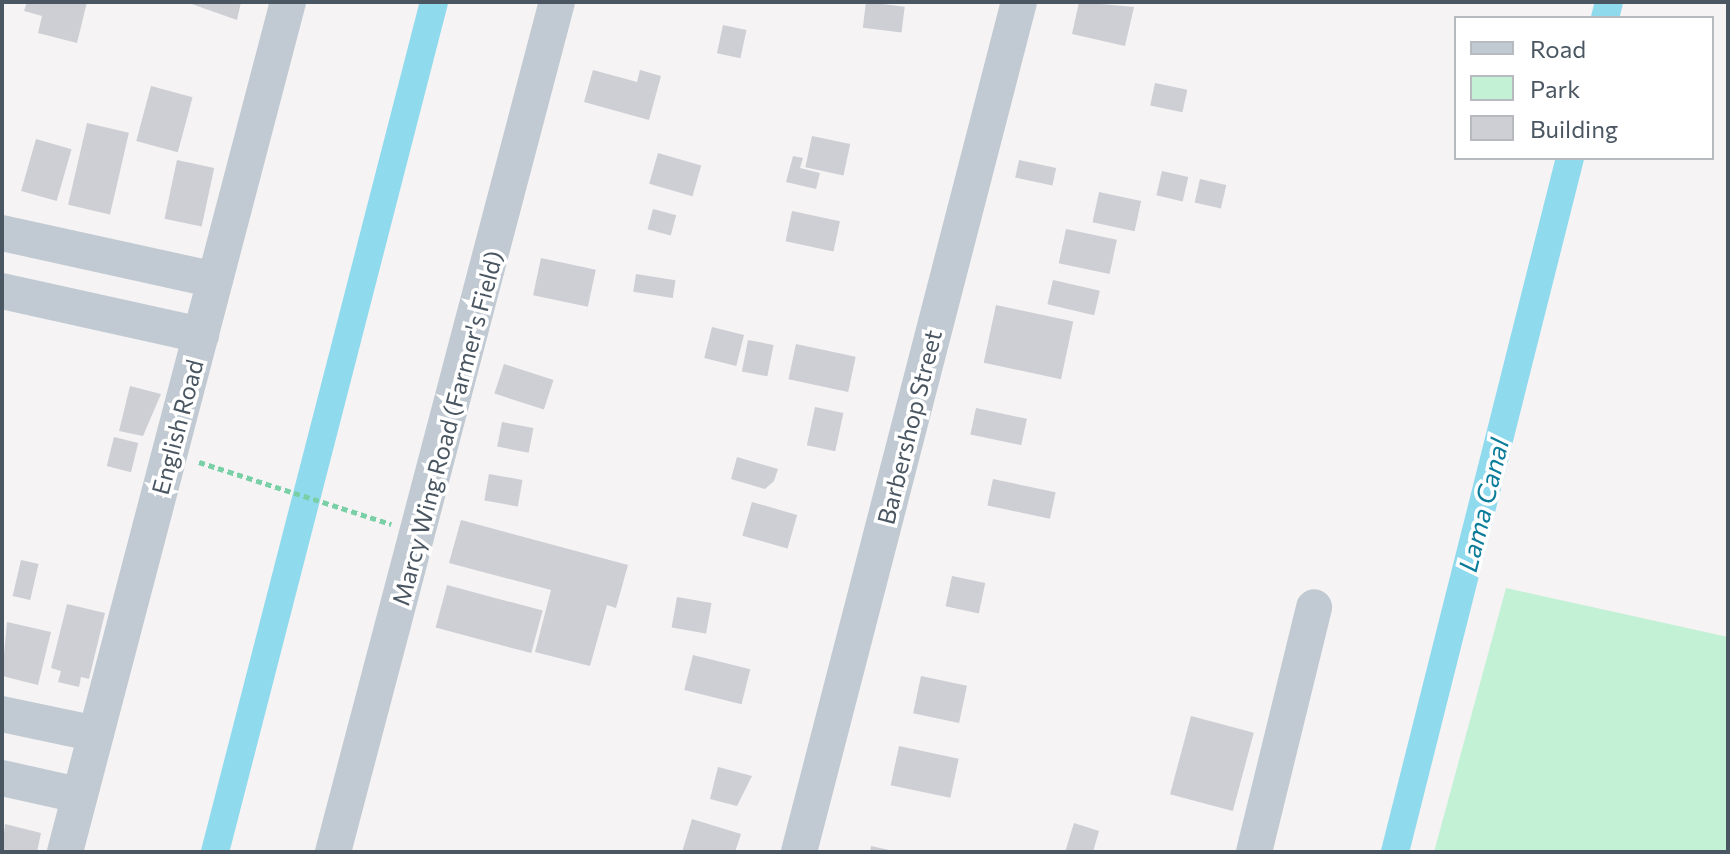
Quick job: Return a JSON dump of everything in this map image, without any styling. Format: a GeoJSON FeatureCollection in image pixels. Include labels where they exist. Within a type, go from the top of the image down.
{"type":"FeatureCollection","features":[{"type":"Feature","properties":{"kind":"street","name":"English Road"},"geometry":{"type":"LineString","coordinates":[[65,852],[288,2]]}},
{"type":"Feature","properties":{"kind":"street","name":"Marcy Wing Road (Farmer's Field)"},"geometry":{"type":"LineString","coordinates":[[333,852],[557,2]]}},
{"type":"Feature","properties":{"kind":"street","name":"Barbershop Street"},"geometry":{"type":"LineString","coordinates":[[799,852],[1019,2]]}},
{"type":"Feature","properties":{"kind":"street"},"geometry":{"type":"LineString","coordinates":[[2,233],[215,280]]}},
{"type":"Feature","properties":{"kind":"street"},"geometry":{"type":"LineString","coordinates":[[2,291],[201,335]]}},
{"type":"Feature","properties":{"kind":"street"},"geometry":{"type":"LineString","coordinates":[[1254,852],[1314,607]]}},
{"type":"Feature","properties":{"kind":"street"},"geometry":{"type":"LineString","coordinates":[[2,714],[96,734]]}},
{"type":"Feature","properties":{"kind":"street"},"geometry":{"type":"LineString","coordinates":[[2,778],[78,795]]}},
{"type":"Feature","properties":{"kind":"path"},"geometry":{"type":"LineString","coordinates":[[192,459],[419,533]]}},
{"type":"Feature","properties":{"kind":"green space"},"geometry":{"type":"Polygon","coordinates":[[[1506,588],[1728,637],[1728,852],[1434,852],[1506,588]]]}},
{"type":"Feature","properties":{"kind":"building"},"geometry":{"type":"Polygon","coordinates":[[[27,2],[87,2],[77,43],[38,33],[42,16],[24,11],[27,2]]]}},
{"type":"Feature","properties":{"kind":"building"},"geometry":{"type":"Polygon","coordinates":[[[186,2],[241,2],[237,20],[186,2]]]}},
{"type":"Feature","properties":{"kind":"building"},"geometry":{"type":"Polygon","coordinates":[[[866,2],[905,7],[902,33],[863,28],[866,2]]]}},
{"type":"Feature","properties":{"kind":"building"},"geometry":{"type":"Polygon","coordinates":[[[1079,2],[1134,7],[1125,46],[1072,34],[1079,2]]]}},
{"type":"Feature","properties":{"kind":"building"},"geometry":{"type":"Polygon","coordinates":[[[723,25],[746,30],[740,58],[717,53],[723,25]]]}},
{"type":"Feature","properties":{"kind":"building"},"geometry":{"type":"Polygon","coordinates":[[[593,70],[637,82],[640,70],[661,76],[649,120],[584,102],[593,70]]]}},
{"type":"Feature","properties":{"kind":"building"},"geometry":{"type":"Polygon","coordinates":[[[1155,83],[1187,90],[1182,112],[1150,105],[1155,83]]]}},
{"type":"Feature","properties":{"kind":"building"},"geometry":{"type":"Polygon","coordinates":[[[151,86],[193,97],[178,152],[136,141],[151,86]]]}},
{"type":"Feature","properties":{"kind":"building"},"geometry":{"type":"Polygon","coordinates":[[[87,123],[129,133],[110,215],[68,205],[87,123]]]}},
{"type":"Feature","properties":{"kind":"building"},"geometry":{"type":"Polygon","coordinates":[[[812,136],[850,144],[843,175],[805,167],[812,136]]]}},
{"type":"Feature","properties":{"kind":"building"},"geometry":{"type":"Polygon","coordinates":[[[36,139],[72,149],[57,201],[21,191],[36,139]]]}},
{"type":"Feature","properties":{"kind":"building"},"geometry":{"type":"Polygon","coordinates":[[[658,153],[701,165],[692,196],[649,184],[658,153]]]}},
{"type":"Feature","properties":{"kind":"building"},"geometry":{"type":"Polygon","coordinates":[[[793,156],[803,158],[800,168],[820,173],[816,189],[786,182],[793,156]]]}},
{"type":"Feature","properties":{"kind":"building"},"geometry":{"type":"Polygon","coordinates":[[[177,160],[214,168],[202,227],[165,219],[177,160]]]}},
{"type":"Feature","properties":{"kind":"building"},"geometry":{"type":"Polygon","coordinates":[[[1019,160],[1056,168],[1052,186],[1015,178],[1019,160]]]}},
{"type":"Feature","properties":{"kind":"building"},"geometry":{"type":"Polygon","coordinates":[[[1162,171],[1188,177],[1183,201],[1156,195],[1162,171]]]}},
{"type":"Feature","properties":{"kind":"building"},"geometry":{"type":"Polygon","coordinates":[[[1200,179],[1226,185],[1221,208],[1195,202],[1200,179]]]}},
{"type":"Feature","properties":{"kind":"building"},"geometry":{"type":"Polygon","coordinates":[[[1099,192],[1141,201],[1135,231],[1093,222],[1099,192]]]}},
{"type":"Feature","properties":{"kind":"building"},"geometry":{"type":"Polygon","coordinates":[[[653,209],[676,215],[671,235],[648,229],[653,209]]]}},
{"type":"Feature","properties":{"kind":"building"},"geometry":{"type":"Polygon","coordinates":[[[792,211],[840,221],[833,252],[786,241],[792,211]]]}},
{"type":"Feature","properties":{"kind":"building"},"geometry":{"type":"Polygon","coordinates":[[[1066,229],[1117,240],[1110,274],[1059,263],[1066,229]]]}},
{"type":"Feature","properties":{"kind":"building"},"geometry":{"type":"Polygon","coordinates":[[[541,258],[596,270],[588,307],[533,295],[541,258]]]}},
{"type":"Feature","properties":{"kind":"building"},"geometry":{"type":"Polygon","coordinates":[[[636,274],[676,280],[673,298],[633,292],[636,274]]]}},
{"type":"Feature","properties":{"kind":"building"},"geometry":{"type":"Polygon","coordinates":[[[1053,280],[1100,291],[1094,315],[1047,304],[1053,280]]]}},
{"type":"Feature","properties":{"kind":"building"},"geometry":{"type":"Polygon","coordinates":[[[996,305],[1073,321],[1061,379],[984,363],[996,305]]]}},
{"type":"Feature","properties":{"kind":"building"},"geometry":{"type":"Polygon","coordinates":[[[712,327],[744,335],[736,366],[704,358],[712,327]]]}},
{"type":"Feature","properties":{"kind":"building"},"geometry":{"type":"Polygon","coordinates":[[[748,340],[774,345],[767,376],[742,371],[748,340]]]}},
{"type":"Feature","properties":{"kind":"building"},"geometry":{"type":"Polygon","coordinates":[[[796,344],[856,357],[848,392],[789,379],[796,344]]]}},
{"type":"Feature","properties":{"kind":"building"},"geometry":{"type":"Polygon","coordinates":[[[504,364],[553,380],[544,410],[494,393],[504,364]]]}},
{"type":"Feature","properties":{"kind":"building"},"geometry":{"type":"Polygon","coordinates":[[[130,386],[161,394],[143,436],[119,431],[130,386]]]}},
{"type":"Feature","properties":{"kind":"building"},"geometry":{"type":"Polygon","coordinates":[[[815,407],[843,413],[835,451],[807,445],[815,407]]]}},
{"type":"Feature","properties":{"kind":"building"},"geometry":{"type":"Polygon","coordinates":[[[976,408],[1027,419],[1021,445],[970,434],[976,408]]]}},
{"type":"Feature","properties":{"kind":"building"},"geometry":{"type":"Polygon","coordinates":[[[502,422],[533,428],[529,453],[497,447],[502,422]]]}},
{"type":"Feature","properties":{"kind":"building"},"geometry":{"type":"Polygon","coordinates":[[[114,437],[138,443],[131,472],[107,466],[114,437]]]}},
{"type":"Feature","properties":{"kind":"building"},"geometry":{"type":"Polygon","coordinates":[[[737,457],[778,469],[774,481],[765,489],[731,479],[737,457]]]}},
{"type":"Feature","properties":{"kind":"building"},"geometry":{"type":"Polygon","coordinates":[[[489,474],[522,480],[518,506],[484,501],[489,474]]]}},
{"type":"Feature","properties":{"kind":"building"},"geometry":{"type":"Polygon","coordinates":[[[993,479],[1056,492],[1050,519],[987,505],[993,479]]]}},
{"type":"Feature","properties":{"kind":"building"},"geometry":{"type":"Polygon","coordinates":[[[752,502],[797,515],[788,549],[742,536],[752,502]]]}},
{"type":"Feature","properties":{"kind":"building"},"geometry":{"type":"Polygon","coordinates":[[[461,520],[628,565],[616,608],[607,605],[590,666],[535,652],[551,590],[449,563],[461,520]]]}},
{"type":"Feature","properties":{"kind":"building"},"geometry":{"type":"Polygon","coordinates":[[[21,560],[39,564],[30,600],[13,596],[21,560]]]}},
{"type":"Feature","properties":{"kind":"building"},"geometry":{"type":"Polygon","coordinates":[[[952,576],[985,583],[979,613],[946,606],[952,576]]]}},
{"type":"Feature","properties":{"kind":"building"},"geometry":{"type":"Polygon","coordinates":[[[447,585],[543,611],[531,653],[436,628],[447,585]]]}},
{"type":"Feature","properties":{"kind":"building"},"geometry":{"type":"Polygon","coordinates":[[[677,597],[711,603],[706,634],[672,628],[677,597]]]}},
{"type":"Feature","properties":{"kind":"building"},"geometry":{"type":"Polygon","coordinates":[[[67,604],[105,613],[89,679],[81,677],[79,687],[58,682],[61,671],[51,668],[67,604]]]}},
{"type":"Feature","properties":{"kind":"building"},"geometry":{"type":"Polygon","coordinates":[[[7,622],[51,632],[38,685],[2,676],[7,622]]]}},
{"type":"Feature","properties":{"kind":"building"},"geometry":{"type":"Polygon","coordinates":[[[693,655],[750,669],[742,704],[684,690],[693,655]]]}},
{"type":"Feature","properties":{"kind":"building"},"geometry":{"type":"Polygon","coordinates":[[[921,676],[967,686],[959,723],[913,713],[921,676]]]}},
{"type":"Feature","properties":{"kind":"building"},"geometry":{"type":"Polygon","coordinates":[[[1191,716],[1254,733],[1233,811],[1170,794],[1191,716]]]}},
{"type":"Feature","properties":{"kind":"building"},"geometry":{"type":"Polygon","coordinates":[[[899,746],[959,759],[950,798],[891,785],[899,746]]]}},
{"type":"Feature","properties":{"kind":"building"},"geometry":{"type":"Polygon","coordinates":[[[718,767],[752,776],[737,806],[710,799],[718,767]]]}},
{"type":"Feature","properties":{"kind":"building"},"geometry":{"type":"Polygon","coordinates":[[[692,819],[741,834],[735,852],[682,852],[692,819]]]}},
{"type":"Feature","properties":{"kind":"building"},"geometry":{"type":"Polygon","coordinates":[[[1074,823],[1099,831],[1093,852],[1065,852],[1074,823]]]}},
{"type":"Feature","properties":{"kind":"building"},"geometry":{"type":"Polygon","coordinates":[[[5,824],[41,833],[37,852],[2,852],[5,824]]]}},
{"type":"Feature","properties":{"kind":"building"},"geometry":{"type":"Polygon","coordinates":[[[871,846],[894,851],[894,852],[870,852],[871,846]]]}},
{"type":"Feature","properties":{"kind":"waterway"},"geometry":{"type":"LineString","coordinates":[[215,852],[434,2]]}},
{"type":"Feature","properties":{"kind":"waterway","name":"Lama Canal"},"geometry":{"type":"LineString","coordinates":[[1606,16],[1609,2]]}},
{"type":"Feature","properties":{"kind":"waterway","name":"Lama Canal"},"geometry":{"type":"LineString","coordinates":[[1395,852],[1569,160]]}}]}
